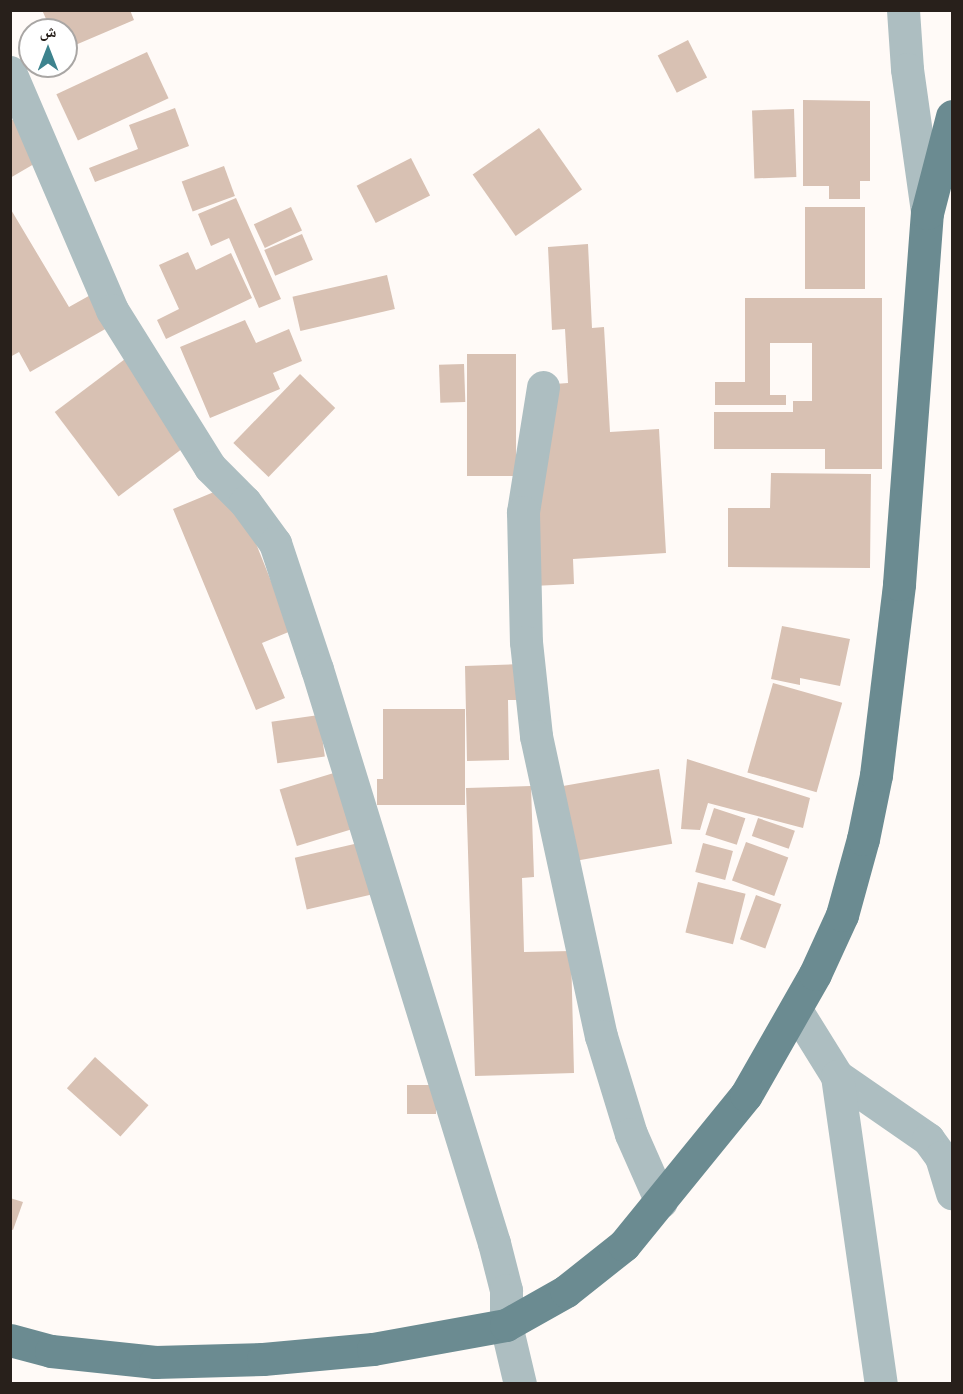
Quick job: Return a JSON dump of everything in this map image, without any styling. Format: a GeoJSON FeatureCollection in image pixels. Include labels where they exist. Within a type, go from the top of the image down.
{"type":"FeatureCollection","features":[{"type":"Feature","properties":{"kind":"main road"},"geometry":{"type":"LineString","coordinates":[[10,1340],[51,1351],[155,1362],[227,1360],[373,1350],[506,1325],[566,1291],[624,1245],[746,1095],[796,1010],[842,915],[876,775],[899,584],[927,213],[952,116]]}},
{"type":"Feature","properties":{"kind":"street"},"geometry":{"type":"LineString","coordinates":[[903,10],[907,69],[927,213]]}},
{"type":"Feature","properties":{"kind":"street"},"geometry":{"type":"LineString","coordinates":[[10,72],[112,310],[210,467],[245,502],[275,543],[321,680],[494,1243],[506,1290],[506,1325],[520,1383]]}},
{"type":"Feature","properties":{"kind":"street"},"geometry":{"type":"LineString","coordinates":[[543,387],[523,512],[526,642],[536,736],[601,1036],[631,1134],[661,1202]]}},
{"type":"Feature","properties":{"kind":"street"},"geometry":{"type":"LineString","coordinates":[[796,1010],[837,1076],[928,1139],[941,1157],[952,1193]]}},
{"type":"Feature","properties":{"kind":"street"},"geometry":{"type":"LineString","coordinates":[[837,1076],[881,1383]]}},
{"type":"Feature","properties":{"kind":"building"},"geometry":{"type":"Polygon","coordinates":[[[42,10],[130,10],[134,20],[78,44],[78,18],[46,18],[42,10]]]}},
{"type":"Feature","properties":{"kind":"building"},"geometry":{"type":"Polygon","coordinates":[[[688,40],[707,77],[677,93],[658,55],[688,40]]]}},
{"type":"Feature","properties":{"kind":"building"},"geometry":{"type":"Polygon","coordinates":[[[147,52],[169,98],[78,140],[56,94],[147,52]]]}},
{"type":"Feature","properties":{"kind":"building"},"geometry":{"type":"Polygon","coordinates":[[[803,100],[870,101],[870,181],[860,181],[860,199],[829,199],[829,186],[803,186],[803,100]]]}},
{"type":"Feature","properties":{"kind":"building"},"geometry":{"type":"Polygon","coordinates":[[[175,108],[189,146],[95,182],[89,168],[138,149],[129,125],[175,108]]]}},
{"type":"Feature","properties":{"kind":"building"},"geometry":{"type":"Polygon","coordinates":[[[794,109],[796,177],[754,178],[752,110],[794,109]]]}},
{"type":"Feature","properties":{"kind":"building"},"geometry":{"type":"Polygon","coordinates":[[[22,115],[46,157],[10,178],[10,121],[22,115]]]}},
{"type":"Feature","properties":{"kind":"building"},"geometry":{"type":"Polygon","coordinates":[[[539,128],[582,189],[516,236],[473,174],[539,128]]]}},
{"type":"Feature","properties":{"kind":"building"},"geometry":{"type":"Polygon","coordinates":[[[411,158],[430,195],[376,223],[357,186],[411,158]]]}},
{"type":"Feature","properties":{"kind":"building"},"geometry":{"type":"Polygon","coordinates":[[[224,166],[235,196],[193,211],[182,181],[224,166]]]}},
{"type":"Feature","properties":{"kind":"building"},"geometry":{"type":"Polygon","coordinates":[[[236,198],[281,299],[259,308],[229,238],[211,246],[198,214],[236,198]]]}},
{"type":"Feature","properties":{"kind":"building"},"geometry":{"type":"Polygon","coordinates":[[[291,207],[302,231],[265,248],[254,224],[291,207]]]}},
{"type":"Feature","properties":{"kind":"building"},"geometry":{"type":"Polygon","coordinates":[[[805,207],[865,207],[865,289],[805,289],[805,207]]]}},
{"type":"Feature","properties":{"kind":"building"},"geometry":{"type":"Polygon","coordinates":[[[10,208],[69,307],[103,288],[121,320],[30,372],[19,352],[10,357],[10,208]]]}},
{"type":"Feature","properties":{"kind":"building"},"geometry":{"type":"Polygon","coordinates":[[[302,234],[313,260],[275,276],[264,250],[302,234]]]}},
{"type":"Feature","properties":{"kind":"building"},"geometry":{"type":"Polygon","coordinates":[[[588,244],[592,328],[604,327],[610,432],[659,429],[666,553],[573,559],[574,584],[533,586],[541,385],[568,383],[565,329],[552,330],[548,247],[588,244]]]}},
{"type":"Feature","properties":{"kind":"building"},"geometry":{"type":"Polygon","coordinates":[[[188,252],[196,270],[231,253],[252,298],[166,339],[157,320],[179,309],[159,265],[188,252]]]}},
{"type":"Feature","properties":{"kind":"building"},"geometry":{"type":"Polygon","coordinates":[[[387,275],[395,309],[300,331],[292,297],[387,275]]]}},
{"type":"Feature","properties":{"kind":"building"},"geometry":{"type":"Polygon","coordinates":[[[745,298],[882,298],[882,469],[825,469],[825,449],[714,449],[714,412],[793,412],[793,401],[812,401],[812,343],[770,343],[770,395],[786,395],[786,405],[715,405],[715,382],[745,382],[745,298]]]}},
{"type":"Feature","properties":{"kind":"building"},"geometry":{"type":"Polygon","coordinates":[[[245,320],[256,343],[289,329],[302,361],[273,373],[280,389],[210,418],[180,347],[245,320]]]}},
{"type":"Feature","properties":{"kind":"building"},"geometry":{"type":"Polygon","coordinates":[[[467,354],[516,354],[516,476],[467,476],[467,354]]]}},
{"type":"Feature","properties":{"kind":"building"},"geometry":{"type":"Polygon","coordinates":[[[129,356],[193,441],[119,497],[55,412],[129,356]]]}},
{"type":"Feature","properties":{"kind":"building"},"geometry":{"type":"Polygon","coordinates":[[[464,364],[465,402],[440,403],[439,365],[464,364]]]}},
{"type":"Feature","properties":{"kind":"building"},"geometry":{"type":"Polygon","coordinates":[[[300,374],[335,408],[269,477],[233,443],[300,374]]]}},
{"type":"Feature","properties":{"kind":"building"},"geometry":{"type":"Polygon","coordinates":[[[771,473],[871,474],[870,568],[728,567],[728,508],[770,508],[771,473]]]}},
{"type":"Feature","properties":{"kind":"building"},"geometry":{"type":"Polygon","coordinates":[[[226,487],[247,521],[291,631],[262,643],[285,698],[256,710],[173,509],[226,487]]]}},
{"type":"Feature","properties":{"kind":"building"},"geometry":{"type":"Polygon","coordinates":[[[782,626],[850,639],[840,686],[800,678],[800,685],[771,679],[782,626]]]}},
{"type":"Feature","properties":{"kind":"building"},"geometry":{"type":"Polygon","coordinates":[[[523,664],[524,700],[508,700],[509,760],[467,761],[465,666],[523,664]]]}},
{"type":"Feature","properties":{"kind":"building"},"geometry":{"type":"Polygon","coordinates":[[[773,683],[842,703],[817,792],[747,772],[773,683]]]}},
{"type":"Feature","properties":{"kind":"building"},"geometry":{"type":"Polygon","coordinates":[[[383,709],[465,709],[465,805],[377,805],[377,779],[383,779],[383,709]]]}},
{"type":"Feature","properties":{"kind":"building"},"geometry":{"type":"Polygon","coordinates":[[[319,715],[325,757],[277,763],[271,722],[319,715]]]}},
{"type":"Feature","properties":{"kind":"building"},"geometry":{"type":"Polygon","coordinates":[[[687,759],[810,798],[803,828],[708,803],[700,830],[681,829],[687,759]]]}},
{"type":"Feature","properties":{"kind":"building"},"geometry":{"type":"Polygon","coordinates":[[[659,769],[672,844],[568,862],[555,787],[659,769]]]}},
{"type":"Feature","properties":{"kind":"building"},"geometry":{"type":"Polygon","coordinates":[[[337,772],[354,828],[297,846],[280,790],[337,772]]]}},
{"type":"Feature","properties":{"kind":"building"},"geometry":{"type":"Polygon","coordinates":[[[531,786],[534,877],[522,878],[524,952],[571,951],[574,1073],[475,1076],[466,788],[531,786]]]}},
{"type":"Feature","properties":{"kind":"building"},"geometry":{"type":"Polygon","coordinates":[[[714,808],[745,818],[737,845],[705,835],[714,808]]]}},
{"type":"Feature","properties":{"kind":"building"},"geometry":{"type":"Polygon","coordinates":[[[758,818],[795,831],[789,849],[752,836],[758,818]]]}},
{"type":"Feature","properties":{"kind":"building"},"geometry":{"type":"Polygon","coordinates":[[[363,842],[375,894],[307,909],[295,858],[363,842]]]}},
{"type":"Feature","properties":{"kind":"building"},"geometry":{"type":"Polygon","coordinates":[[[746,842],[788,857],[774,896],[732,881],[746,842]]]}},
{"type":"Feature","properties":{"kind":"building"},"geometry":{"type":"Polygon","coordinates":[[[703,843],[733,851],[725,880],[695,872],[703,843]]]}},
{"type":"Feature","properties":{"kind":"building"},"geometry":{"type":"Polygon","coordinates":[[[698,882],[746,894],[733,944],[685,932],[698,882]]]}},
{"type":"Feature","properties":{"kind":"building"},"geometry":{"type":"Polygon","coordinates":[[[756,895],[781,904],[765,948],[740,939],[756,895]]]}},
{"type":"Feature","properties":{"kind":"building"},"geometry":{"type":"Polygon","coordinates":[[[95,1057],[149,1105],[120,1136],[67,1088],[95,1057]]]}},
{"type":"Feature","properties":{"kind":"building"},"geometry":{"type":"Polygon","coordinates":[[[407,1085],[436,1085],[436,1114],[407,1114],[407,1085]]]}},
{"type":"Feature","properties":{"kind":"building"},"geometry":{"type":"Polygon","coordinates":[[[10,1198],[23,1202],[13,1230],[10,1229],[10,1198]]]}}]}
